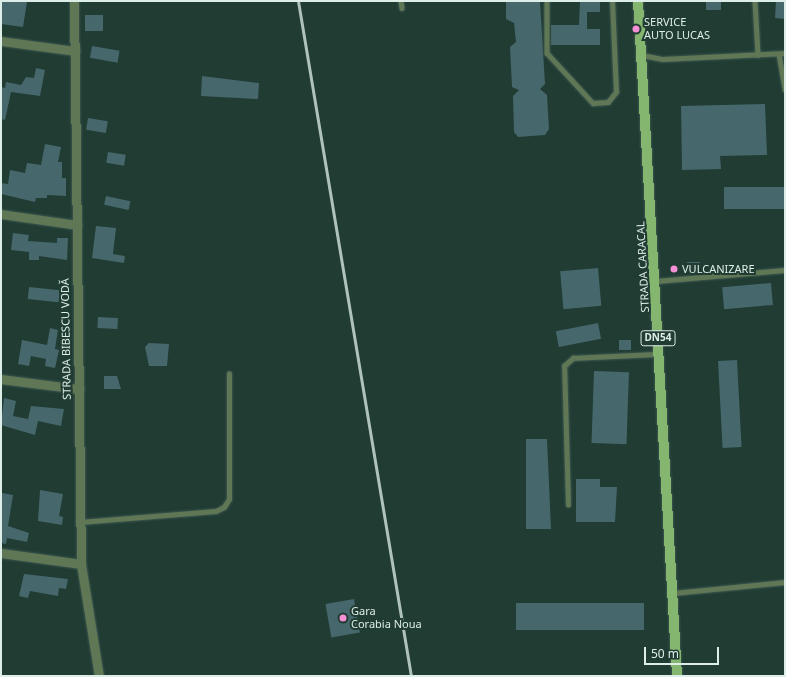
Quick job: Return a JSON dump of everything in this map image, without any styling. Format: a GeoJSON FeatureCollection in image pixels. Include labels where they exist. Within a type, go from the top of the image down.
{"type":"FeatureCollection","features":[{"type":"Feature","properties":{"kind":"main road","name":"STRADA CARACAL"},"geometry":{"type":"LineString","coordinates":[[638,1],[640,55],[656,281],[677,676]]}},
{"type":"Feature","properties":{"kind":"street","name":"STRADA BIBESCU VODĂ"},"geometry":{"type":"LineString","coordinates":[[74,1],[81,564],[99,676]]}},
{"type":"Feature","properties":{"kind":"street"},"geometry":{"type":"LineString","coordinates":[[1,42],[75,51]]}},
{"type":"Feature","properties":{"kind":"street"},"geometry":{"type":"LineString","coordinates":[[1,214],[77,225]]}},
{"type":"Feature","properties":{"kind":"street"},"geometry":{"type":"LineString","coordinates":[[1,379],[79,389]]}},
{"type":"Feature","properties":{"kind":"street"},"geometry":{"type":"LineString","coordinates":[[1,553],[81,564]]}},
{"type":"Feature","properties":{"kind":"lane"},"geometry":{"type":"LineString","coordinates":[[401,1],[402,8]]}},
{"type":"Feature","properties":{"kind":"lane"},"geometry":{"type":"LineString","coordinates":[[547,1],[547,53],[593,103],[608,102],[616,92],[612,1]]}},
{"type":"Feature","properties":{"kind":"lane"},"geometry":{"type":"LineString","coordinates":[[755,1],[758,55]]}},
{"type":"Feature","properties":{"kind":"lane"},"geometry":{"type":"LineString","coordinates":[[640,55],[663,59],[785,53]]}},
{"type":"Feature","properties":{"kind":"lane"},"geometry":{"type":"LineString","coordinates":[[779,54],[785,88]]}},
{"type":"Feature","properties":{"kind":"lane"},"geometry":{"type":"LineString","coordinates":[[656,281],[785,270]]}},
{"type":"Feature","properties":{"kind":"lane"},"geometry":{"type":"LineString","coordinates":[[568,506],[564,366],[573,358],[659,354]]}},
{"type":"Feature","properties":{"kind":"lane"},"geometry":{"type":"LineString","coordinates":[[80,522],[216,511],[224,507],[229,499],[229,374]]}},
{"type":"Feature","properties":{"kind":"lane"},"geometry":{"type":"LineString","coordinates":[[673,593],[785,582]]}},
{"type":"Feature","properties":{"kind":"building"},"geometry":{"type":"Polygon","coordinates":[[[1,1],[27,2],[23,27],[1,24],[1,1]]]}},
{"type":"Feature","properties":{"kind":"building"},"geometry":{"type":"Polygon","coordinates":[[[506,1],[540,1],[545,84],[540,89],[547,95],[549,129],[545,135],[518,137],[514,132],[513,96],[519,90],[512,87],[510,47],[516,42],[514,23],[506,19],[506,1]]]}},
{"type":"Feature","properties":{"kind":"building"},"geometry":{"type":"Polygon","coordinates":[[[580,1],[600,1],[600,12],[587,12],[587,29],[600,29],[600,45],[551,45],[551,25],[579,25],[580,1]]]}},
{"type":"Feature","properties":{"kind":"building"},"geometry":{"type":"Polygon","coordinates":[[[706,1],[721,1],[721,10],[706,10],[706,1]]]}},
{"type":"Feature","properties":{"kind":"building"},"geometry":{"type":"Polygon","coordinates":[[[776,1],[785,1],[785,19],[775,18],[776,1]]]}},
{"type":"Feature","properties":{"kind":"building"},"geometry":{"type":"Polygon","coordinates":[[[85,15],[103,15],[103,31],[85,31],[85,15]]]}},
{"type":"Feature","properties":{"kind":"building"},"geometry":{"type":"Polygon","coordinates":[[[92,46],[120,51],[117,63],[90,58],[92,46]]]}},
{"type":"Feature","properties":{"kind":"building"},"geometry":{"type":"Polygon","coordinates":[[[36,68],[45,70],[40,96],[11,92],[5,120],[1,119],[1,87],[5,88],[6,82],[21,85],[26,77],[34,78],[36,68]]]}},
{"type":"Feature","properties":{"kind":"building"},"geometry":{"type":"Polygon","coordinates":[[[202,76],[259,83],[258,99],[201,96],[202,76]]]}},
{"type":"Feature","properties":{"kind":"building"},"geometry":{"type":"Polygon","coordinates":[[[765,104],[767,155],[720,156],[721,169],[682,170],[681,106],[765,104]]]}},
{"type":"Feature","properties":{"kind":"building"},"geometry":{"type":"Polygon","coordinates":[[[88,118],[108,121],[106,133],[86,130],[88,118]]]}},
{"type":"Feature","properties":{"kind":"building"},"geometry":{"type":"Polygon","coordinates":[[[45,144],[61,147],[58,162],[62,162],[62,178],[66,178],[66,196],[47,195],[47,198],[36,198],[35,202],[1,194],[1,183],[8,184],[10,170],[25,173],[27,163],[41,165],[45,144]]]}},
{"type":"Feature","properties":{"kind":"building"},"geometry":{"type":"Polygon","coordinates":[[[108,152],[126,155],[124,166],[106,163],[108,152]]]}},
{"type":"Feature","properties":{"kind":"building"},"geometry":{"type":"Polygon","coordinates":[[[724,187],[785,187],[785,209],[724,209],[724,187]]]}},
{"type":"Feature","properties":{"kind":"building"},"geometry":{"type":"Polygon","coordinates":[[[106,196],[130,201],[129,210],[104,205],[106,196]]]}},
{"type":"Feature","properties":{"kind":"building"},"geometry":{"type":"Polygon","coordinates":[[[96,226],[116,228],[113,254],[125,256],[124,263],[92,258],[96,226]]]}},
{"type":"Feature","properties":{"kind":"building"},"geometry":{"type":"Polygon","coordinates":[[[13,233],[29,235],[28,241],[57,243],[57,238],[68,238],[67,260],[39,256],[39,260],[29,260],[29,252],[11,250],[13,233]]]}},
{"type":"Feature","properties":{"kind":"building"},"geometry":{"type":"Polygon","coordinates":[[[687,262],[700,262],[700,272],[687,272],[687,262]]]}},
{"type":"Feature","properties":{"kind":"building"},"geometry":{"type":"Polygon","coordinates":[[[598,268],[601,306],[563,309],[560,271],[598,268]]]}},
{"type":"Feature","properties":{"kind":"building"},"geometry":{"type":"Polygon","coordinates":[[[771,283],[773,305],[724,309],[722,287],[771,283]]]}},
{"type":"Feature","properties":{"kind":"building"},"geometry":{"type":"Polygon","coordinates":[[[29,287],[60,290],[59,302],[28,299],[29,287]]]}},
{"type":"Feature","properties":{"kind":"building"},"geometry":{"type":"Polygon","coordinates":[[[98,317],[118,318],[117,329],[97,328],[98,317]]]}},
{"type":"Feature","properties":{"kind":"building"},"geometry":{"type":"Polygon","coordinates":[[[598,323],[601,339],[559,347],[556,331],[598,323]]]}},
{"type":"Feature","properties":{"kind":"building"},"geometry":{"type":"Polygon","coordinates":[[[50,328],[58,330],[55,349],[59,350],[55,368],[45,366],[46,359],[31,356],[29,366],[18,364],[22,340],[47,345],[50,328]]]}},
{"type":"Feature","properties":{"kind":"building"},"geometry":{"type":"Polygon","coordinates":[[[619,340],[631,340],[631,350],[619,350],[619,340]]]}},
{"type":"Feature","properties":{"kind":"building"},"geometry":{"type":"Polygon","coordinates":[[[149,343],[169,344],[167,366],[149,366],[145,347],[149,343]]]}},
{"type":"Feature","properties":{"kind":"building"},"geometry":{"type":"Polygon","coordinates":[[[737,360],[742,447],[723,448],[718,361],[737,360]]]}},
{"type":"Feature","properties":{"kind":"building"},"geometry":{"type":"Polygon","coordinates":[[[594,371],[629,372],[626,444],[591,443],[594,371]]]}},
{"type":"Feature","properties":{"kind":"building"},"geometry":{"type":"Polygon","coordinates":[[[104,376],[117,376],[121,389],[104,389],[104,376]]]}},
{"type":"Feature","properties":{"kind":"building"},"geometry":{"type":"Polygon","coordinates":[[[4,398],[16,401],[13,416],[28,419],[31,406],[64,409],[61,426],[38,421],[35,435],[1,425],[4,398]]]}},
{"type":"Feature","properties":{"kind":"building"},"geometry":{"type":"Polygon","coordinates":[[[526,439],[547,439],[551,529],[526,529],[526,439]]]}},
{"type":"Feature","properties":{"kind":"building"},"geometry":{"type":"Polygon","coordinates":[[[576,479],[600,479],[600,487],[617,487],[615,522],[576,522],[576,479]]]}},
{"type":"Feature","properties":{"kind":"building"},"geometry":{"type":"Polygon","coordinates":[[[40,490],[63,494],[59,516],[63,517],[62,525],[38,521],[40,490]]]}},
{"type":"Feature","properties":{"kind":"building"},"geometry":{"type":"Polygon","coordinates":[[[2,493],[13,495],[8,526],[29,533],[27,542],[7,538],[6,544],[1,543],[2,493]]]}},
{"type":"Feature","properties":{"kind":"building"},"geometry":{"type":"Polygon","coordinates":[[[24,574],[68,579],[66,589],[59,588],[58,596],[30,591],[28,598],[19,596],[24,574]]]}},
{"type":"Feature","properties":{"kind":"building","name":"Gara Corabia Noua"},"geometry":{"type":"Polygon","coordinates":[[[354,599],[360,632],[331,638],[325,604],[354,599]]]}},
{"type":"Feature","properties":{"kind":"building"},"geometry":{"type":"Polygon","coordinates":[[[516,603],[644,603],[644,630],[516,630],[516,603]]]}},
{"type":"Feature","properties":{"kind":"railway"},"geometry":{"type":"LineString","coordinates":[[298,1],[411,676]]}},
{"type":"Feature","properties":{"kind":"place","name":"SERVICE AUTO LUCAS"},"geometry":{"type":"Point","coordinates":[636,29]}},
{"type":"Feature","properties":{"kind":"place","name":"VULCANIZARE"},"geometry":{"type":"Point","coordinates":[674,269]}},
{"type":"Feature","properties":{"kind":"place","name":"Gara Corabia Noua"},"geometry":{"type":"Point","coordinates":[343,618]}}]}
